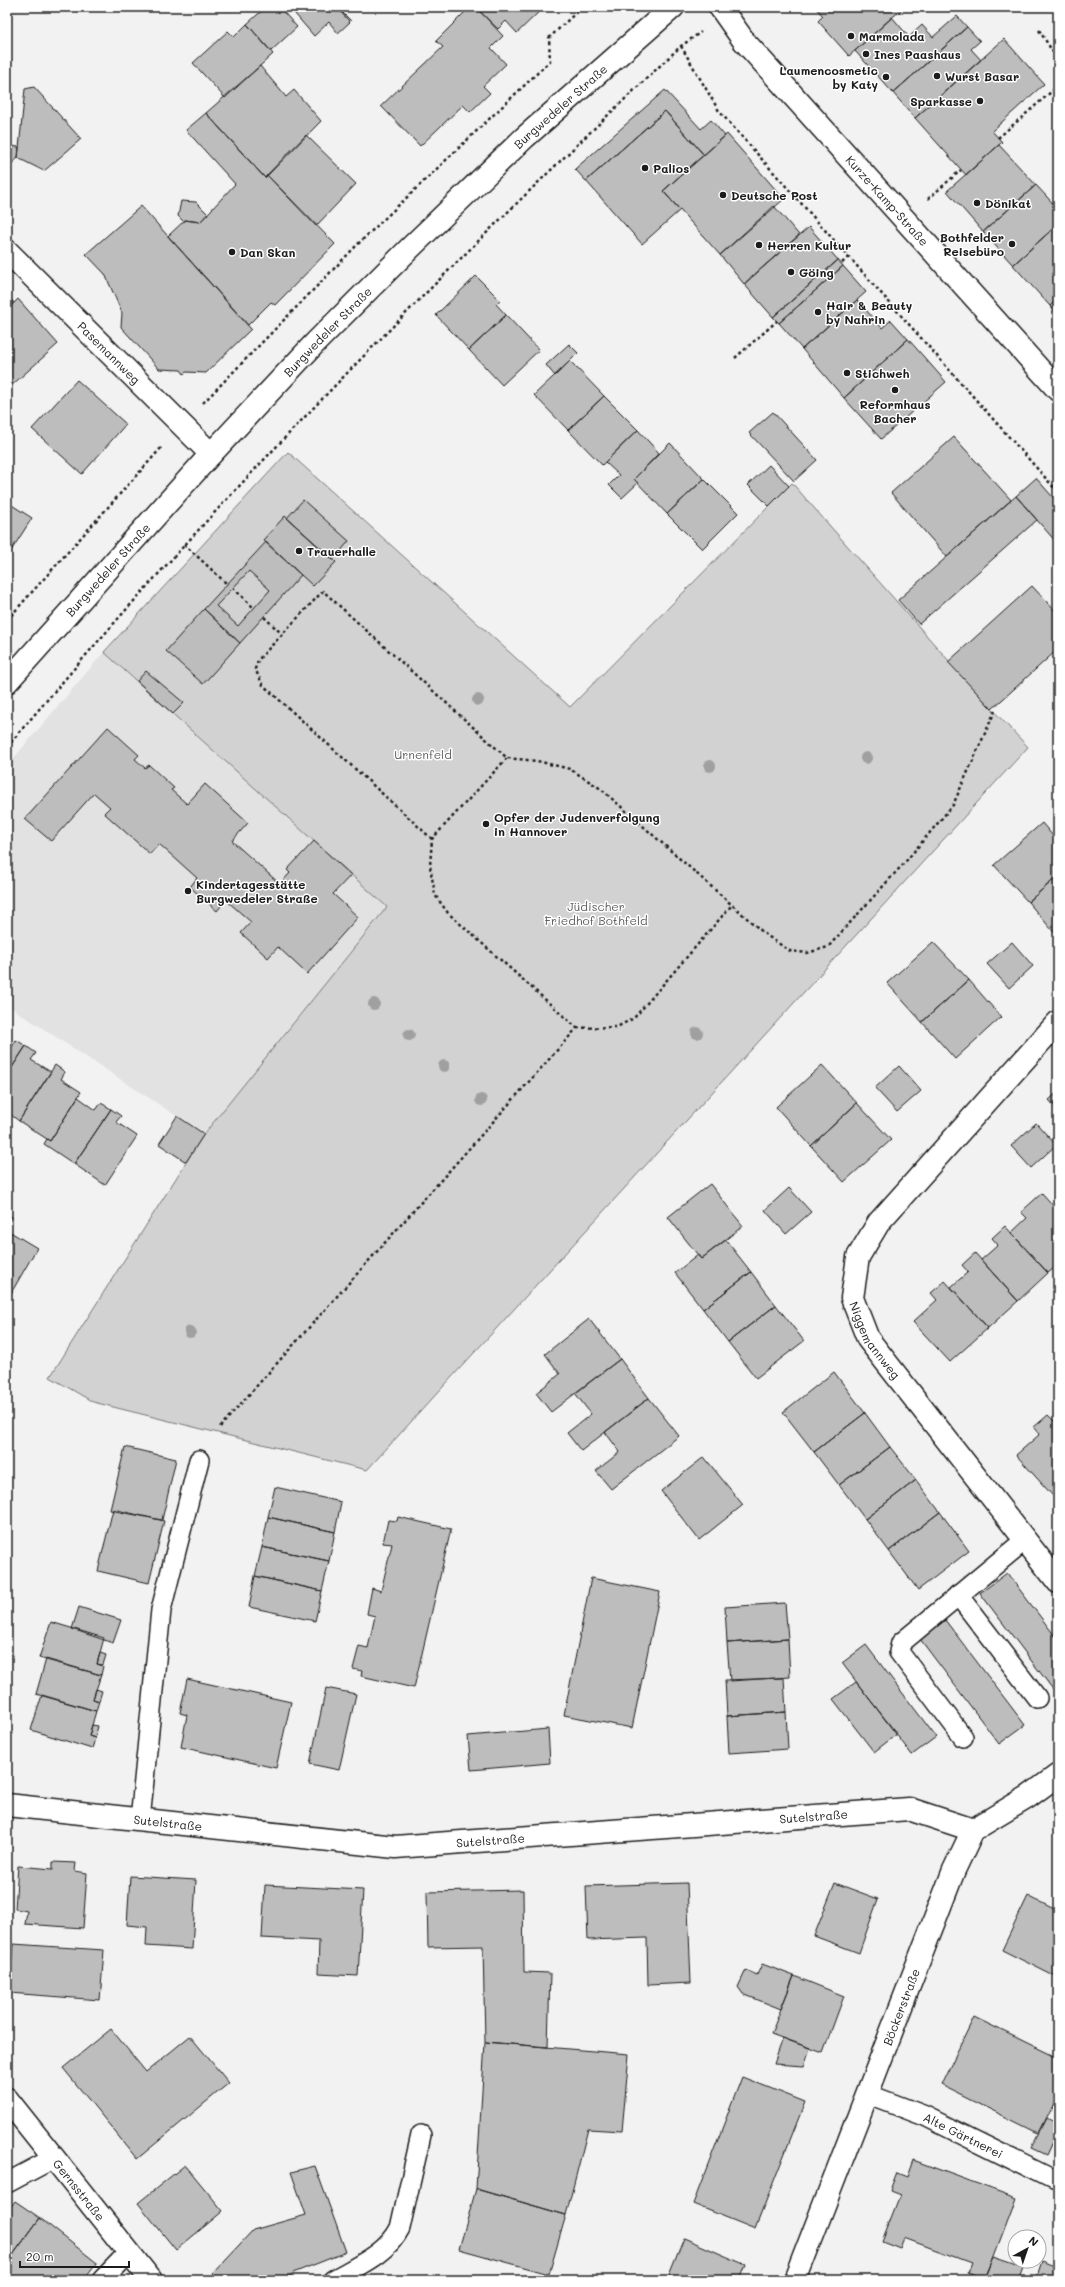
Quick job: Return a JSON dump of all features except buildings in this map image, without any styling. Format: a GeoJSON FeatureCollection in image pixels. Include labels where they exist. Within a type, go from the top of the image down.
{"type":"FeatureCollection","features":[{"type":"Feature","properties":{"kind":"street","name":"Burgwedeler Straße"},"geometry":{"type":"LineString","coordinates":[[7,682],[211,454],[316,342],[410,248],[524,138],[673,7]]}},
{"type":"Feature","properties":{"kind":"street","name":"Kurze-Kamp-Straße"},"geometry":{"type":"LineString","coordinates":[[722,10],[744,41],[1058,390]]}},
{"type":"Feature","properties":{"kind":"street","name":"Pasemannweg"},"geometry":{"type":"LineString","coordinates":[[7,251],[181,426],[211,454]]}},
{"type":"Feature","properties":{"kind":"street","name":"Niggemannweg"},"geometry":{"type":"LineString","coordinates":[[1058,1022],[879,1222],[858,1257],[852,1298],[868,1339],[1058,1582]]}},
{"type":"Feature","properties":{"kind":"street"},"geometry":{"type":"LineString","coordinates":[[972,1830],[1028,1797],[1058,1775]]}},
{"type":"Feature","properties":{"kind":"street","name":"Sutelstraße"},"geometry":{"type":"LineString","coordinates":[[7,1806],[395,1847],[909,1810],[972,1830]]}},
{"type":"Feature","properties":{"kind":"street","name":"Böckerstraße"},"geometry":{"type":"LineString","coordinates":[[795,2280],[954,1870],[972,1830]]}},
{"type":"Feature","properties":{"kind":"street","name":"Gernsstraße"},"geometry":{"type":"LineString","coordinates":[[7,2099],[151,2280]]}},
{"type":"Feature","properties":{"kind":"lane"},"geometry":{"type":"LineString","coordinates":[[140,1820],[161,1610],[199,1460]]}},
{"type":"Feature","properties":{"kind":"lane"},"geometry":{"type":"LineString","coordinates":[[964,1737],[899,1652],[901,1643],[905,1637],[1025,1540]]}},
{"type":"Feature","properties":{"kind":"lane"},"geometry":{"type":"LineString","coordinates":[[958,1595],[1037,1698]]}},
{"type":"Feature","properties":{"kind":"lane","name":"Alte Gärtnerei"},"geometry":{"type":"LineString","coordinates":[[867,2094],[925,2116],[1058,2182]]}},
{"type":"Feature","properties":{"kind":"lane"},"geometry":{"type":"LineString","coordinates":[[333,2280],[384,2250],[394,2240],[400,2228],[421,2135]]}},
{"type":"Feature","properties":{"kind":"lane"},"geometry":{"type":"LineString","coordinates":[[7,2183],[54,2158]]}},
{"type":"Feature","properties":{"kind":"lane"},"geometry":{"type":"LineString","coordinates":[[102,2280],[129,2252]]}},
{"type":"Feature","properties":{"kind":"path"},"geometry":{"type":"LineString","coordinates":[[7,620],[181,426],[359,243],[550,61],[549,38],[582,7]]}},
{"type":"Feature","properties":{"kind":"path"},"geometry":{"type":"LineString","coordinates":[[7,747],[82,658],[184,544],[345,376],[551,168],[681,46],[722,10]]}},
{"type":"Feature","properties":{"kind":"path"},"geometry":{"type":"LineString","coordinates":[[1039,30],[1058,60]]}},
{"type":"Feature","properties":{"kind":"path"},"geometry":{"type":"LineString","coordinates":[[681,46],[719,111],[1058,492]]}},
{"type":"Feature","properties":{"kind":"path"},"geometry":{"type":"LineString","coordinates":[[998,138],[1058,86]]}},
{"type":"Feature","properties":{"kind":"path"},"geometry":{"type":"LineString","coordinates":[[905,220],[961,170]]}},
{"type":"Feature","properties":{"kind":"path"},"geometry":{"type":"LineString","coordinates":[[842,264],[849,257]]}},
{"type":"Feature","properties":{"kind":"path"},"geometry":{"type":"LineString","coordinates":[[735,358],[777,321]]}},
{"type":"Feature","properties":{"kind":"path"},"geometry":{"type":"LineString","coordinates":[[184,544],[227,584]]}},
{"type":"Feature","properties":{"kind":"path"},"geometry":{"type":"LineString","coordinates":[[232,588],[254,608]]}},
{"type":"Feature","properties":{"kind":"path"},"geometry":{"type":"LineString","coordinates":[[432,839],[263,685],[255,669],[258,660],[323,591],[507,758],[537,762],[570,769],[601,789],[732,906],[766,935],[790,951],[807,953],[828,947],[906,861],[953,805],[995,711]]}},
{"type":"Feature","properties":{"kind":"path"},"geometry":{"type":"LineString","coordinates":[[264,617],[282,634]]}},
{"type":"Feature","properties":{"kind":"path"},"geometry":{"type":"LineString","coordinates":[[507,758],[432,839],[430,866],[435,895],[448,913],[577,1028],[617,1027],[634,1018],[732,906]]}},
{"type":"Feature","properties":{"kind":"path"},"geometry":{"type":"LineString","coordinates":[[220,1428],[577,1028]]}},
{"type":"Feature","properties":{"kind":"shaded area","name":"Kindertagesstätte Burgwedeler Straße"},"geometry":{"type":"Polygon","coordinates":[[[104,652],[387,907],[204,1134],[7,1005],[7,766],[104,652]]]}},
{"type":"Feature","properties":{"kind":"green space","name":"Jüdischer Friedhof Bothfeld"},"geometry":{"type":"Polygon","coordinates":[[[288,452],[570,707],[792,483],[987,704],[1028,747],[367,1470],[93,1402],[50,1377],[204,1134],[387,907],[104,652],[288,452]]]}},
{"type":"Feature","properties":{"kind":"place","name":"Marmolada"},"geometry":{"type":"Point","coordinates":[851,36]}},
{"type":"Feature","properties":{"kind":"place","name":"Ines Paashaus"},"geometry":{"type":"Point","coordinates":[866,54]}},
{"type":"Feature","properties":{"kind":"place","name":"Wurst Basar"},"geometry":{"type":"Point","coordinates":[937,76]}},
{"type":"Feature","properties":{"kind":"place","name":"Laumencosmetic by Katy"},"geometry":{"type":"Point","coordinates":[886,77]}},
{"type":"Feature","properties":{"kind":"place","name":"Sparkasse"},"geometry":{"type":"Point","coordinates":[980,101]}},
{"type":"Feature","properties":{"kind":"place","name":"Palios"},"geometry":{"type":"Point","coordinates":[645,168]}},
{"type":"Feature","properties":{"kind":"place","name":"Deutsche Post"},"geometry":{"type":"Point","coordinates":[723,195]}},
{"type":"Feature","properties":{"kind":"place","name":"Dönikat"},"geometry":{"type":"Point","coordinates":[977,203]}},
{"type":"Feature","properties":{"kind":"place","name":"Bothfelder Reisebüro"},"geometry":{"type":"Point","coordinates":[1012,244]}},
{"type":"Feature","properties":{"kind":"place","name":"Herren Kultur"},"geometry":{"type":"Point","coordinates":[759,245]}},
{"type":"Feature","properties":{"kind":"place","name":"Dan Skan"},"geometry":{"type":"Point","coordinates":[232,252]}},
{"type":"Feature","properties":{"kind":"place","name":"Göing"},"geometry":{"type":"Point","coordinates":[791,272]}},
{"type":"Feature","properties":{"kind":"place","name":"Hair & Beauty by Nahrin"},"geometry":{"type":"Point","coordinates":[818,312]}},
{"type":"Feature","properties":{"kind":"place","name":"Stichweh"},"geometry":{"type":"Point","coordinates":[847,373]}},
{"type":"Feature","properties":{"kind":"place","name":"Reformhaus Bacher"},"geometry":{"type":"Point","coordinates":[895,390]}},
{"type":"Feature","properties":{"kind":"place","name":"Trauerhalle"},"geometry":{"type":"Point","coordinates":[299,551]}},
{"type":"Feature","properties":{"kind":"place","name":"Opfer der Judenverfolgung in Hannover"},"geometry":{"type":"Point","coordinates":[486,824]}},
{"type":"Feature","properties":{"kind":"place","name":"Kindertagesstätte Burgwedeler Straße"},"geometry":{"type":"Point","coordinates":[188,891]}},
{"type":"Feature","properties":{"kind":"park label","name":"Urnenfeld"},"geometry":{"type":"Point","coordinates":[423,754]}}]}
